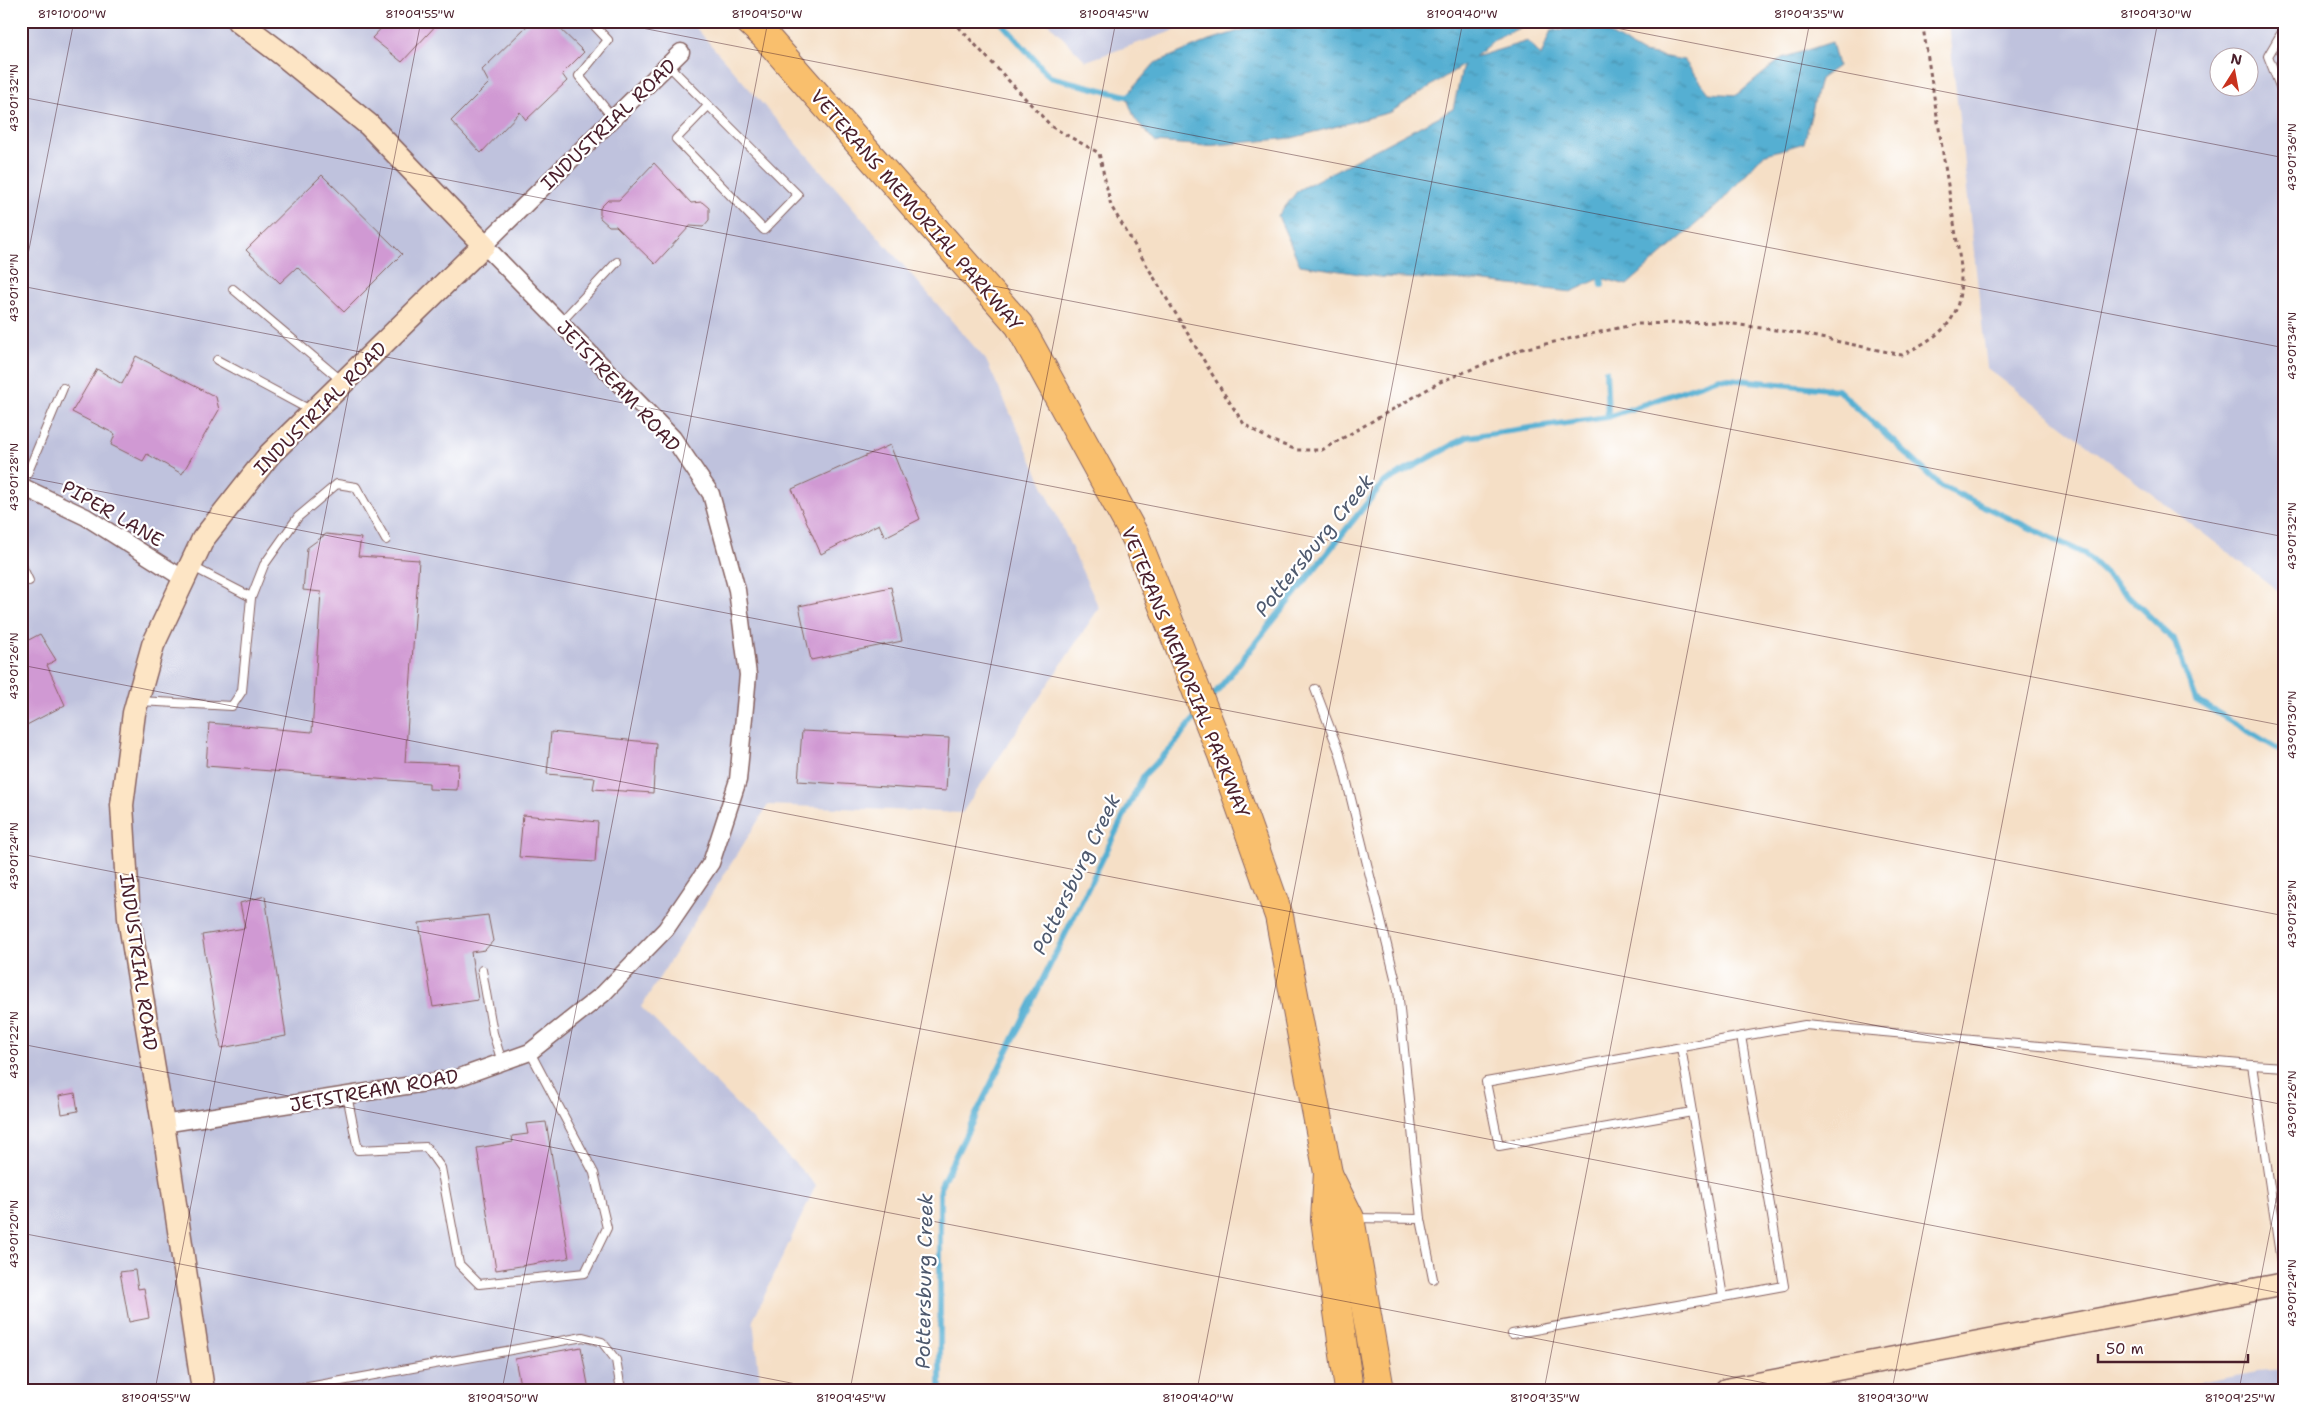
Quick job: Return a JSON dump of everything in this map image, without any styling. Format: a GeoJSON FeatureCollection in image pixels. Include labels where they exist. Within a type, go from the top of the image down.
{"type":"FeatureCollection","features":[{"type":"Feature","properties":{"kind":"highway","name":"VETERANS MEMORIAL PARKWAY"},"geometry":{"type":"LineString","coordinates":[[749,21],[764,34],[1019,325],[1136,538],[1222,755],[1279,916],[1328,1173],[1325,1220],[1349,1390]]}},
{"type":"Feature","properties":{"kind":"highway","name":"VETERANS MEMORIAL PARKWAY"},"geometry":{"type":"LineString","coordinates":[[1328,1173],[1350,1218],[1380,1390]]}},
{"type":"Feature","properties":{"kind":"street","name":"JETSTREAM ROAD"},"geometry":{"type":"LineString","coordinates":[[163,1124],[458,1078],[530,1052],[603,994],[666,929],[711,863],[738,780],[748,675],[738,590],[711,494],[673,438],[369,125],[284,55],[238,21]]}},
{"type":"Feature","properties":{"kind":"street","name":"INDUSTRIAL ROAD"},"geometry":{"type":"LineString","coordinates":[[203,1390],[163,1124],[129,918],[122,804],[137,701],[153,644],[203,539],[270,454],[681,52]]}},
{"type":"Feature","properties":{"kind":"street","name":"PIPER LANE"},"geometry":{"type":"LineString","coordinates":[[22,486],[86,517],[187,572]]}},
{"type":"Feature","properties":{"kind":"street"},"geometry":{"type":"LineString","coordinates":[[1726,1390],[2284,1286]]}},
{"type":"Feature","properties":{"kind":"lane"},"geometry":{"type":"LineString","coordinates":[[590,21],[608,40],[579,76],[613,118]]}},
{"type":"Feature","properties":{"kind":"lane"},"geometry":{"type":"LineString","coordinates":[[2285,27],[2268,56],[2281,89],[2285,89]]}},
{"type":"Feature","properties":{"kind":"lane"},"geometry":{"type":"LineString","coordinates":[[668,65],[798,195],[764,230],[676,138],[708,106]]}},
{"type":"Feature","properties":{"kind":"lane"},"geometry":{"type":"LineString","coordinates":[[560,323],[617,262]]}},
{"type":"Feature","properties":{"kind":"lane"},"geometry":{"type":"LineString","coordinates":[[233,289],[343,382]]}},
{"type":"Feature","properties":{"kind":"lane"},"geometry":{"type":"LineString","coordinates":[[217,360],[313,412]]}},
{"type":"Feature","properties":{"kind":"lane"},"geometry":{"type":"LineString","coordinates":[[22,486],[63,388]]}},
{"type":"Feature","properties":{"kind":"lane"},"geometry":{"type":"LineString","coordinates":[[137,701],[232,706],[242,691],[251,597],[264,565],[298,517],[337,484],[356,487],[386,540]]}},
{"type":"Feature","properties":{"kind":"lane"},"geometry":{"type":"LineString","coordinates":[[21,564],[29,581]]}},
{"type":"Feature","properties":{"kind":"lane"},"geometry":{"type":"LineString","coordinates":[[187,572],[251,597]]}},
{"type":"Feature","properties":{"kind":"lane"},"geometry":{"type":"LineString","coordinates":[[1315,689],[1340,754],[1398,990],[1422,1219],[1433,1279]]}},
{"type":"Feature","properties":{"kind":"lane"},"geometry":{"type":"LineString","coordinates":[[482,970],[492,1033],[502,1062]]}},
{"type":"Feature","properties":{"kind":"lane"},"geometry":{"type":"LineString","coordinates":[[1692,1112],[1499,1146],[1486,1082],[1805,1025],[2285,1067]]}},
{"type":"Feature","properties":{"kind":"lane"},"geometry":{"type":"LineString","coordinates":[[1512,1334],[1784,1286],[1741,1036]]}},
{"type":"Feature","properties":{"kind":"lane"},"geometry":{"type":"LineString","coordinates":[[1681,1047],[1723,1297]]}},
{"type":"Feature","properties":{"kind":"lane"},"geometry":{"type":"LineString","coordinates":[[347,1096],[358,1150],[426,1147],[440,1168],[459,1264],[479,1284],[585,1272],[607,1228],[594,1173],[530,1052]]}},
{"type":"Feature","properties":{"kind":"lane"},"geometry":{"type":"LineString","coordinates":[[2252,1065],[2284,1286]]}},
{"type":"Feature","properties":{"kind":"lane"},"geometry":{"type":"LineString","coordinates":[[1350,1218],[1422,1219]]}},
{"type":"Feature","properties":{"kind":"lane"},"geometry":{"type":"LineString","coordinates":[[292,1390],[583,1337],[602,1342],[616,1360],[621,1390]]}},
{"type":"Feature","properties":{"kind":"path"},"geometry":{"type":"LineString","coordinates":[[953,21],[1052,127],[1099,153],[1111,206],[1244,424],[1270,440],[1297,450],[1322,450],[1440,382],[1522,349],[1637,324],[1720,322],[1802,334],[1902,355],[1942,332],[1955,316],[1961,290],[1961,267],[1922,21]]}},
{"type":"Feature","properties":{"kind":"shaded area"},"geometry":{"type":"Polygon","coordinates":[[[21,21],[690,21],[986,360],[1099,608],[962,813],[768,805],[641,1007],[816,1185],[753,1320],[761,1390],[21,1390],[21,21]]]}},
{"type":"Feature","properties":{"kind":"shaded area"},"geometry":{"type":"Polygon","coordinates":[[[1046,21],[1202,21],[1086,61],[1046,21]]]}},
{"type":"Feature","properties":{"kind":"shaded area"},"geometry":{"type":"Polygon","coordinates":[[[1948,21],[2285,21],[2285,596],[1987,368],[1948,21]]]}},
{"type":"Feature","properties":{"kind":"shaded area"},"geometry":{"type":"Polygon","coordinates":[[[2285,1370],[2285,1390],[2162,1390],[2257,1372],[2285,1370]]]}},
{"type":"Feature","properties":{"kind":"water"},"geometry":{"type":"Polygon","coordinates":[[[1271,21],[1535,21],[1495,39],[1475,57],[1528,41],[1541,56],[1551,30],[1600,28],[1643,53],[1684,60],[1709,93],[1737,95],[1782,58],[1832,42],[1838,66],[1820,79],[1804,143],[1763,155],[1720,203],[1627,285],[1601,278],[1571,292],[1477,281],[1380,277],[1300,265],[1278,216],[1298,190],[1453,109],[1463,65],[1391,112],[1292,138],[1206,146],[1155,142],[1135,119],[1126,96],[1155,63],[1210,40],[1271,21]]]}},
{"type":"Feature","properties":{"kind":"water"},"geometry":{"type":"Polygon","coordinates":[[[1633,21],[1704,21],[1651,25],[1633,21]]]}},
{"type":"Feature","properties":{"kind":"building"},"geometry":{"type":"Polygon","coordinates":[[[388,21],[440,21],[402,62],[372,38],[388,21]]]}},
{"type":"Feature","properties":{"kind":"building"},"geometry":{"type":"Polygon","coordinates":[[[532,21],[552,21],[584,52],[562,74],[567,81],[526,120],[520,112],[481,153],[451,121],[489,83],[482,70],[532,21]]]}},
{"type":"Feature","properties":{"kind":"building"},"geometry":{"type":"Polygon","coordinates":[[[654,163],[691,203],[702,202],[709,208],[709,220],[703,227],[690,226],[655,264],[616,226],[609,226],[600,218],[600,208],[608,200],[619,200],[654,163]]]}},
{"type":"Feature","properties":{"kind":"building"},"geometry":{"type":"Polygon","coordinates":[[[322,175],[402,254],[344,312],[297,267],[280,283],[246,250],[322,175]]]}},
{"type":"Feature","properties":{"kind":"building"},"geometry":{"type":"Polygon","coordinates":[[[136,356],[216,397],[219,410],[182,474],[147,454],[143,461],[111,445],[115,434],[72,412],[97,369],[122,384],[136,356]]]}},
{"type":"Feature","properties":{"kind":"building"},"geometry":{"type":"Polygon","coordinates":[[[890,445],[920,519],[885,537],[879,524],[821,554],[792,489],[890,445]]]}},
{"type":"Feature","properties":{"kind":"building"},"geometry":{"type":"Polygon","coordinates":[[[326,534],[361,538],[358,556],[419,560],[405,762],[458,764],[457,790],[429,789],[429,783],[206,766],[209,723],[312,732],[321,592],[303,590],[307,548],[326,534]]]}},
{"type":"Feature","properties":{"kind":"building"},"geometry":{"type":"Polygon","coordinates":[[[891,587],[902,641],[811,660],[799,606],[891,587]]]}},
{"type":"Feature","properties":{"kind":"building"},"geometry":{"type":"Polygon","coordinates":[[[40,634],[56,660],[47,665],[65,705],[21,728],[21,644],[40,634]]]}},
{"type":"Feature","properties":{"kind":"building"},"geometry":{"type":"Polygon","coordinates":[[[802,731],[949,738],[946,791],[798,781],[802,731]]]}},
{"type":"Feature","properties":{"kind":"building"},"geometry":{"type":"Polygon","coordinates":[[[551,732],[656,743],[653,793],[593,789],[595,778],[547,774],[551,732]]]}},
{"type":"Feature","properties":{"kind":"building"},"geometry":{"type":"Polygon","coordinates":[[[523,815],[598,822],[595,862],[519,857],[523,815]]]}},
{"type":"Feature","properties":{"kind":"building"},"geometry":{"type":"Polygon","coordinates":[[[265,896],[286,1036],[221,1048],[202,935],[245,928],[240,903],[265,896]]]}},
{"type":"Feature","properties":{"kind":"building"},"geometry":{"type":"Polygon","coordinates":[[[488,915],[493,941],[485,950],[471,952],[478,1000],[433,1007],[419,923],[488,915]]]}},
{"type":"Feature","properties":{"kind":"building"},"geometry":{"type":"Polygon","coordinates":[[[75,1093],[78,1111],[62,1114],[59,1096],[75,1093]]]}},
{"type":"Feature","properties":{"kind":"building"},"geometry":{"type":"Polygon","coordinates":[[[546,1122],[569,1258],[496,1270],[477,1148],[513,1142],[512,1136],[528,1134],[526,1124],[546,1122]]]}},
{"type":"Feature","properties":{"kind":"building"},"geometry":{"type":"Polygon","coordinates":[[[135,1270],[138,1289],[144,1288],[149,1318],[129,1322],[120,1272],[135,1270]]]}},
{"type":"Feature","properties":{"kind":"building"},"geometry":{"type":"Polygon","coordinates":[[[581,1347],[589,1390],[521,1390],[515,1359],[581,1347]]]}},
{"type":"Feature","properties":{"kind":"waterway"},"geometry":{"type":"LineString","coordinates":[[1000,21],[1050,77],[1126,96],[1134,95]]}},
{"type":"Feature","properties":{"kind":"waterway"},"geometry":{"type":"LineString","coordinates":[[1600,270],[1602,285]]}},
{"type":"Feature","properties":{"kind":"waterway"},"geometry":{"type":"LineString","coordinates":[[1606,371],[1608,417]]}},
{"type":"Feature","properties":{"kind":"waterway","name":"Pottersburg Creek"},"geometry":{"type":"LineString","coordinates":[[1209,701],[1383,483],[1467,437],[1608,417],[1719,378],[1838,390],[1941,486],[2085,554],[2174,640],[2196,700],[2285,753]]}},
{"type":"Feature","properties":{"kind":"waterway","name":"Pottersburg Creek"},"geometry":{"type":"LineString","coordinates":[[940,1390],[940,1187],[1144,775],[1172,747],[1198,714]]}}]}
